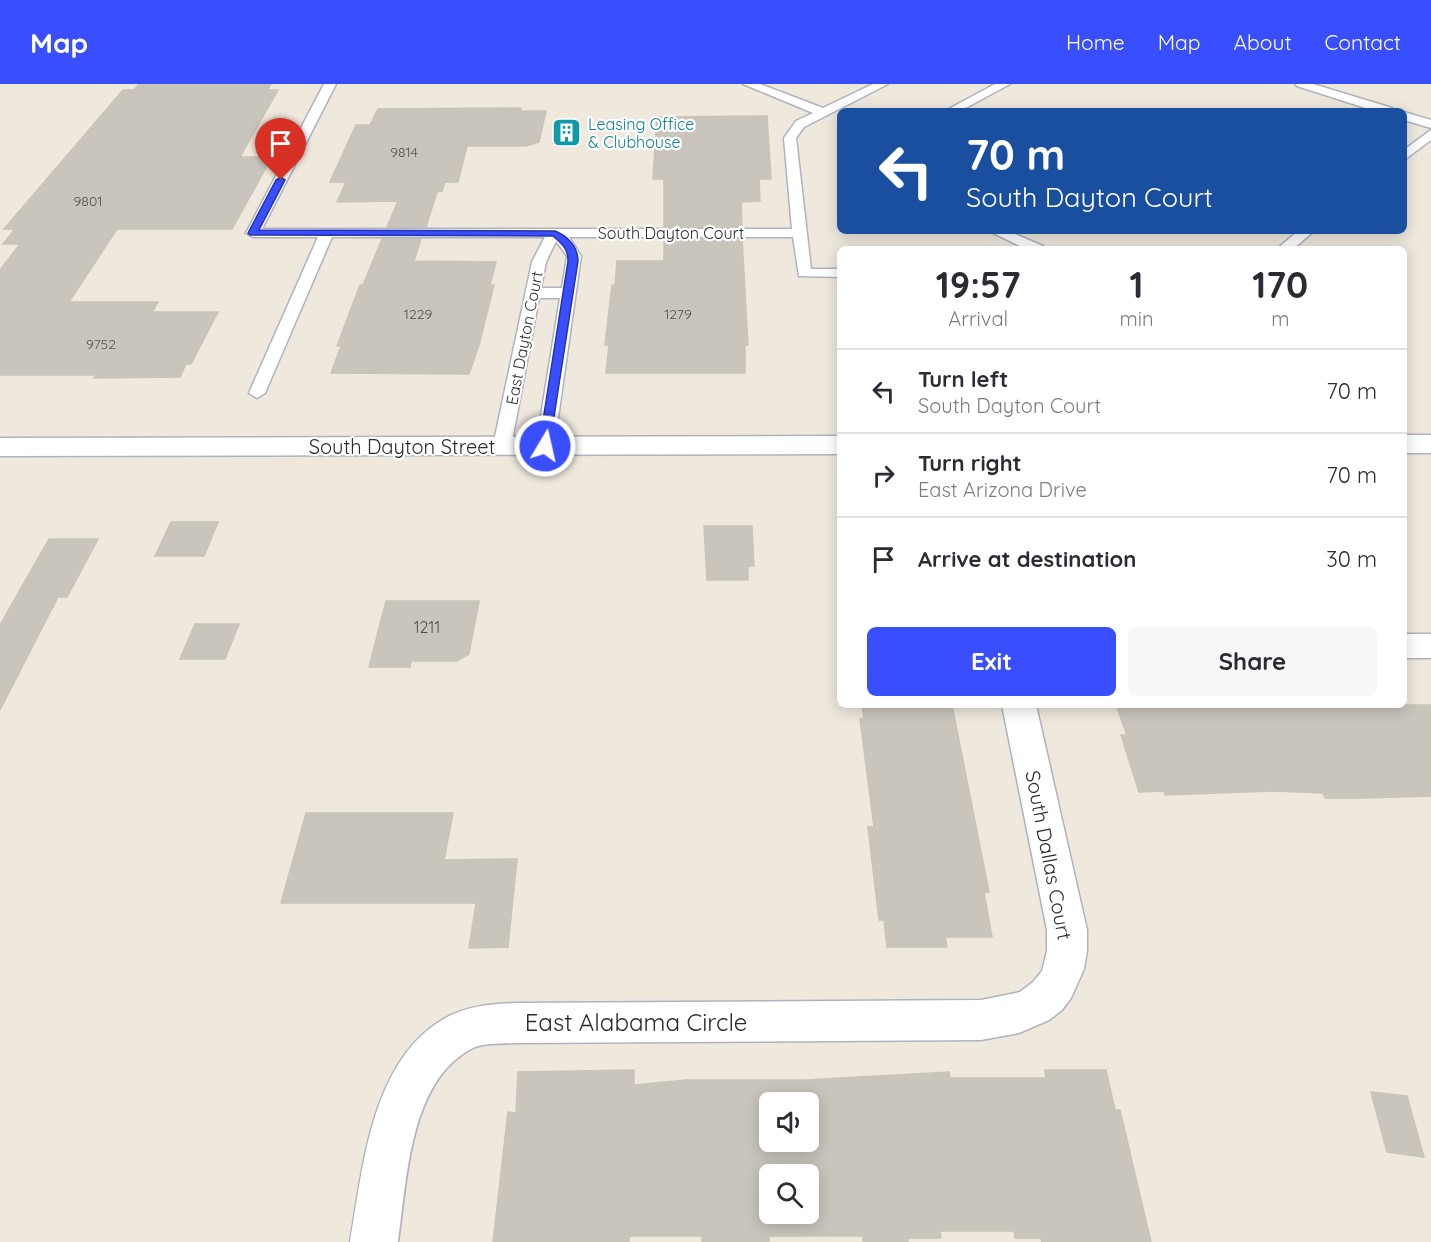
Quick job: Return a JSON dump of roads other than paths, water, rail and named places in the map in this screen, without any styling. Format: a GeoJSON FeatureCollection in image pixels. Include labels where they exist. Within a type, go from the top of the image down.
{"type":"FeatureCollection","features":[{"type":"Feature","properties":{"kind":"street"},"geometry":{"type":"LineString","coordinates":[[1407,444],[1431,444]]}},
{"type":"Feature","properties":{"kind":"street","name":"South Dayton Street"},"geometry":{"type":"LineString","coordinates":[[0,447],[837,446]]}},
{"type":"Feature","properties":{"kind":"street"},"geometry":{"type":"LineString","coordinates":[[1407,646],[1431,646]]}},
{"type":"Feature","properties":{"kind":"street","name":"South Dallas Court"},"geometry":{"type":"LineString","coordinates":[[1019,708],[1067,930],[1066,964],[1055,989],[1045,999]]}},
{"type":"Feature","properties":{"kind":"street","name":"East Alabama Circle"},"geometry":{"type":"LineString","coordinates":[[374,1242],[393,1131],[409,1086],[419,1067],[431,1052],[460,1032],[479,1026],[517,1023],[981,1020],[1018,1014],[1035,1007],[1045,999]]}},
{"type":"Feature","properties":{"kind":"lane","name":"South Dayton Court"},"geometry":{"type":"LineString","coordinates":[[330,84],[253,233],[800,232]]}},
{"type":"Feature","properties":{"kind":"lane"},"geometry":{"type":"LineString","coordinates":[[749,84],[821,112]]}},
{"type":"Feature","properties":{"kind":"lane"},"geometry":{"type":"LineString","coordinates":[[837,273],[804,273],[790,138],[800,124],[882,84]]}},
{"type":"Feature","properties":{"kind":"lane"},"geometry":{"type":"LineString","coordinates":[[957,108],[1004,84]]}},
{"type":"Feature","properties":{"kind":"lane"},"geometry":{"type":"LineString","coordinates":[[1301,84],[1378,108]]}},
{"type":"Feature","properties":{"kind":"lane"},"geometry":{"type":"LineString","coordinates":[[1407,117],[1431,124]]}},
{"type":"Feature","properties":{"kind":"lane"},"geometry":{"type":"LineString","coordinates":[[1407,154],[1431,134]]}},
{"type":"Feature","properties":{"kind":"lane"},"geometry":{"type":"LineString","coordinates":[[256,393],[327,233]]}},
{"type":"Feature","properties":{"kind":"lane"},"geometry":{"type":"LineString","coordinates":[[545,446],[573,253],[568,244],[555,233]]}},
{"type":"Feature","properties":{"kind":"lane","name":"East Dayton Court"},"geometry":{"type":"LineString","coordinates":[[502,446],[540,256],[555,233]]}},
{"type":"Feature","properties":{"kind":"lane"},"geometry":{"type":"LineString","coordinates":[[1003,234],[1031,246]]}},
{"type":"Feature","properties":{"kind":"lane"},"geometry":{"type":"LineString","coordinates":[[1288,246],[1303,234]]}},
{"type":"Feature","properties":{"kind":"lane"},"geometry":{"type":"LineString","coordinates":[[532,293],[569,293]]}},
{"type":"Feature","properties":{"kind":"place","name":"Leasing Office & Clubhouse"},"geometry":{"type":"Point","coordinates":[567,133]}}]}
